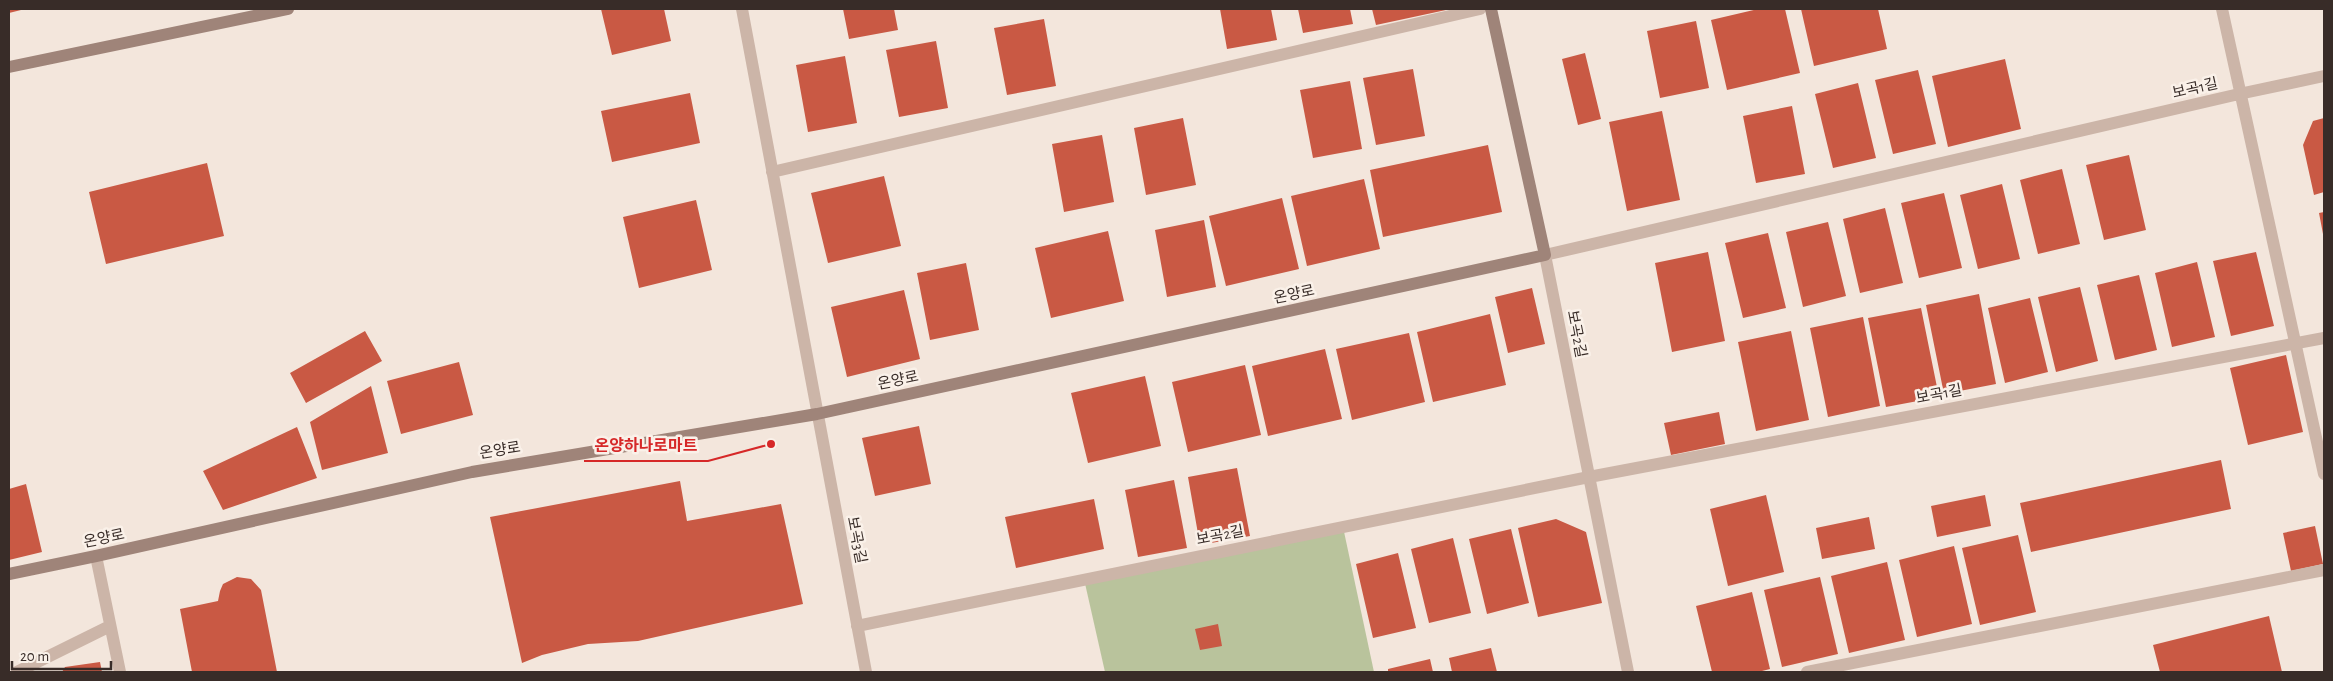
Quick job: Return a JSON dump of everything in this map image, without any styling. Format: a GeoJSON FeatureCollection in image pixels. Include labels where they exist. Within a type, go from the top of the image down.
{"type":"FeatureCollection","features":[{"type":"Feature","properties":{"kind":"main road"},"geometry":{"type":"LineString","coordinates":[[9,67],[288,9]]}},
{"type":"Feature","properties":{"kind":"main road"},"geometry":{"type":"LineString","coordinates":[[1491,9],[1545,255]]}},
{"type":"Feature","properties":{"kind":"main road","name":"온양로"},"geometry":{"type":"LineString","coordinates":[[9,574],[472,472],[817,414],[1545,255]]}},
{"type":"Feature","properties":{"kind":"street","name":"보곡3길"},"geometry":{"type":"LineString","coordinates":[[742,9],[866,672]]}},
{"type":"Feature","properties":{"kind":"street"},"geometry":{"type":"LineString","coordinates":[[772,172],[1480,9]]}},
{"type":"Feature","properties":{"kind":"street","name":"보곡1길"},"geometry":{"type":"LineString","coordinates":[[2222,9],[2239,94],[2324,474]]}},
{"type":"Feature","properties":{"kind":"street","name":"보곡1길"},"geometry":{"type":"LineString","coordinates":[[1545,255],[2324,76]]}},
{"type":"Feature","properties":{"kind":"street","name":"보곡2길"},"geometry":{"type":"LineString","coordinates":[[1545,255],[1628,672]]}},
{"type":"Feature","properties":{"kind":"street","name":"보곡1길"},"geometry":{"type":"LineString","coordinates":[[1589,477],[2324,338]]}},
{"type":"Feature","properties":{"kind":"street","name":"보곡2길"},"geometry":{"type":"LineString","coordinates":[[857,626],[1589,477]]}},
{"type":"Feature","properties":{"kind":"street"},"geometry":{"type":"LineString","coordinates":[[96,556],[120,672]]}},
{"type":"Feature","properties":{"kind":"street"},"geometry":{"type":"LineString","coordinates":[[1807,672],[2324,570]]}},
{"type":"Feature","properties":{"kind":"street"},"geometry":{"type":"LineString","coordinates":[[17,672],[110,626]]}},
{"type":"Feature","properties":{"kind":"green space"},"geometry":{"type":"Polygon","coordinates":[[[1343,527],[1374,672],[1105,672],[1084,579],[1343,527]]]}},
{"type":"Feature","properties":{"kind":"building"},"geometry":{"type":"Polygon","coordinates":[[[9,9],[25,9],[9,13],[9,9]]]}},
{"type":"Feature","properties":{"kind":"building"},"geometry":{"type":"Polygon","coordinates":[[[601,9],[664,9],[671,41],[612,55],[601,9]]]}},
{"type":"Feature","properties":{"kind":"building"},"geometry":{"type":"Polygon","coordinates":[[[843,9],[894,9],[898,30],[849,39],[843,9]]]}},
{"type":"Feature","properties":{"kind":"building"},"geometry":{"type":"Polygon","coordinates":[[[1220,9],[1271,9],[1277,40],[1227,49],[1220,9]]]}},
{"type":"Feature","properties":{"kind":"building"},"geometry":{"type":"Polygon","coordinates":[[[1298,9],[1350,9],[1353,24],[1303,33],[1298,9]]]}},
{"type":"Feature","properties":{"kind":"building"},"geometry":{"type":"Polygon","coordinates":[[[1372,9],[1445,9],[1446,10],[1376,25],[1372,9]]]}},
{"type":"Feature","properties":{"kind":"building"},"geometry":{"type":"Polygon","coordinates":[[[1758,9],[1785,9],[1800,73],[1727,90],[1711,20],[1758,9]]]}},
{"type":"Feature","properties":{"kind":"building"},"geometry":{"type":"Polygon","coordinates":[[[1801,9],[1878,9],[1887,49],[1814,66],[1801,9]]]}},
{"type":"Feature","properties":{"kind":"building"},"geometry":{"type":"Polygon","coordinates":[[[1044,19],[1056,86],[1007,95],[994,28],[1044,19]]]}},
{"type":"Feature","properties":{"kind":"building"},"geometry":{"type":"Polygon","coordinates":[[[1696,21],[1709,88],[1660,98],[1647,31],[1696,21]]]}},
{"type":"Feature","properties":{"kind":"building"},"geometry":{"type":"Polygon","coordinates":[[[936,41],[948,108],[899,117],[886,50],[936,41]]]}},
{"type":"Feature","properties":{"kind":"building"},"geometry":{"type":"Polygon","coordinates":[[[1585,53],[1601,119],[1578,125],[1562,59],[1585,53]]]}},
{"type":"Feature","properties":{"kind":"building"},"geometry":{"type":"Polygon","coordinates":[[[845,56],[857,123],[808,132],[796,65],[845,56]]]}},
{"type":"Feature","properties":{"kind":"building"},"geometry":{"type":"Polygon","coordinates":[[[2005,59],[2021,129],[1948,147],[1932,76],[2005,59]]]}},
{"type":"Feature","properties":{"kind":"building"},"geometry":{"type":"Polygon","coordinates":[[[1413,69],[1425,136],[1376,145],[1363,78],[1413,69]]]}},
{"type":"Feature","properties":{"kind":"building"},"geometry":{"type":"Polygon","coordinates":[[[1918,70],[1936,144],[1893,154],[1875,80],[1918,70]]]}},
{"type":"Feature","properties":{"kind":"building"},"geometry":{"type":"Polygon","coordinates":[[[1350,81],[1362,149],[1313,158],[1300,90],[1350,81]]]}},
{"type":"Feature","properties":{"kind":"building"},"geometry":{"type":"Polygon","coordinates":[[[1858,83],[1876,158],[1833,168],[1815,94],[1858,83]]]}},
{"type":"Feature","properties":{"kind":"building"},"geometry":{"type":"Polygon","coordinates":[[[690,93],[700,143],[612,162],[601,111],[690,93]]]}},
{"type":"Feature","properties":{"kind":"building"},"geometry":{"type":"Polygon","coordinates":[[[1792,106],[1805,174],[1756,183],[1743,116],[1792,106]]]}},
{"type":"Feature","properties":{"kind":"building"},"geometry":{"type":"Polygon","coordinates":[[[1662,111],[1680,200],[1627,211],[1609,122],[1662,111]]]}},
{"type":"Feature","properties":{"kind":"building"},"geometry":{"type":"Polygon","coordinates":[[[1183,118],[1196,185],[1146,195],[1134,128],[1183,118]]]}},
{"type":"Feature","properties":{"kind":"building"},"geometry":{"type":"Polygon","coordinates":[[[2324,118],[2324,192],[2314,195],[2303,145],[2313,121],[2324,118]]]}},
{"type":"Feature","properties":{"kind":"building"},"geometry":{"type":"Polygon","coordinates":[[[1102,135],[1114,202],[1064,212],[1052,144],[1102,135]]]}},
{"type":"Feature","properties":{"kind":"building"},"geometry":{"type":"Polygon","coordinates":[[[1488,145],[1502,212],[1383,237],[1370,170],[1488,145]]]}},
{"type":"Feature","properties":{"kind":"building"},"geometry":{"type":"Polygon","coordinates":[[[2129,155],[2146,230],[2104,240],[2086,165],[2129,155]]]}},
{"type":"Feature","properties":{"kind":"building"},"geometry":{"type":"Polygon","coordinates":[[[207,163],[224,236],[106,264],[89,192],[207,163]]]}},
{"type":"Feature","properties":{"kind":"building"},"geometry":{"type":"Polygon","coordinates":[[[2062,169],[2080,244],[2038,254],[2020,180],[2062,169]]]}},
{"type":"Feature","properties":{"kind":"building"},"geometry":{"type":"Polygon","coordinates":[[[884,176],[901,246],[828,263],[811,193],[884,176]]]}},
{"type":"Feature","properties":{"kind":"building"},"geometry":{"type":"Polygon","coordinates":[[[1364,179],[1380,249],[1307,266],[1291,196],[1364,179]]]}},
{"type":"Feature","properties":{"kind":"building"},"geometry":{"type":"Polygon","coordinates":[[[2002,184],[2020,259],[1978,269],[1960,195],[2002,184]]]}},
{"type":"Feature","properties":{"kind":"building"},"geometry":{"type":"Polygon","coordinates":[[[1944,193],[1962,268],[1919,278],[1901,203],[1944,193]]]}},
{"type":"Feature","properties":{"kind":"building"},"geometry":{"type":"Polygon","coordinates":[[[1282,198],[1299,269],[1226,286],[1209,216],[1282,198]]]}},
{"type":"Feature","properties":{"kind":"building"},"geometry":{"type":"Polygon","coordinates":[[[696,200],[712,270],[639,288],[623,217],[696,200]]]}},
{"type":"Feature","properties":{"kind":"building"},"geometry":{"type":"Polygon","coordinates":[[[1885,208],[1903,283],[1860,293],[1843,219],[1885,208]]]}},
{"type":"Feature","properties":{"kind":"building"},"geometry":{"type":"Polygon","coordinates":[[[2324,212],[2324,234],[2323,234],[2319,213],[2324,212]]]}},
{"type":"Feature","properties":{"kind":"building"},"geometry":{"type":"Polygon","coordinates":[[[1204,220],[1216,287],[1167,297],[1155,230],[1204,220]]]}},
{"type":"Feature","properties":{"kind":"building"},"geometry":{"type":"Polygon","coordinates":[[[1828,222],[1846,296],[1803,307],[1786,232],[1828,222]]]}},
{"type":"Feature","properties":{"kind":"building"},"geometry":{"type":"Polygon","coordinates":[[[1108,231],[1124,301],[1051,318],[1035,248],[1108,231]]]}},
{"type":"Feature","properties":{"kind":"building"},"geometry":{"type":"Polygon","coordinates":[[[1768,233],[1786,308],[1743,318],[1725,243],[1768,233]]]}},
{"type":"Feature","properties":{"kind":"building"},"geometry":{"type":"Polygon","coordinates":[[[1708,252],[1725,341],[1672,352],[1655,263],[1708,252]]]}},
{"type":"Feature","properties":{"kind":"building"},"geometry":{"type":"Polygon","coordinates":[[[2256,252],[2274,326],[2231,336],[2213,261],[2256,252]]]}},
{"type":"Feature","properties":{"kind":"building"},"geometry":{"type":"Polygon","coordinates":[[[2197,262],[2215,337],[2172,347],[2155,273],[2197,262]]]}},
{"type":"Feature","properties":{"kind":"building"},"geometry":{"type":"Polygon","coordinates":[[[966,263],[979,330],[930,340],[917,273],[966,263]]]}},
{"type":"Feature","properties":{"kind":"building"},"geometry":{"type":"Polygon","coordinates":[[[2139,275],[2157,350],[2115,360],[2097,285],[2139,275]]]}},
{"type":"Feature","properties":{"kind":"building"},"geometry":{"type":"Polygon","coordinates":[[[2080,287],[2098,361],[2056,372],[2038,297],[2080,287]]]}},
{"type":"Feature","properties":{"kind":"building"},"geometry":{"type":"Polygon","coordinates":[[[1532,288],[1545,344],[1508,353],[1495,297],[1532,288]]]}},
{"type":"Feature","properties":{"kind":"building"},"geometry":{"type":"Polygon","coordinates":[[[904,290],[920,359],[847,377],[831,307],[904,290]]]}},
{"type":"Feature","properties":{"kind":"building"},"geometry":{"type":"Polygon","coordinates":[[[1979,294],[1996,384],[1944,394],[1926,305],[1979,294]]]}},
{"type":"Feature","properties":{"kind":"building"},"geometry":{"type":"Polygon","coordinates":[[[2030,298],[2048,372],[2005,383],[1988,308],[2030,298]]]}},
{"type":"Feature","properties":{"kind":"building"},"geometry":{"type":"Polygon","coordinates":[[[1921,308],[1939,397],[1886,407],[1868,318],[1921,308]]]}},
{"type":"Feature","properties":{"kind":"building"},"geometry":{"type":"Polygon","coordinates":[[[1490,314],[1506,385],[1433,402],[1417,332],[1490,314]]]}},
{"type":"Feature","properties":{"kind":"building"},"geometry":{"type":"Polygon","coordinates":[[[1863,317],[1880,406],[1828,417],[1810,328],[1863,317]]]}},
{"type":"Feature","properties":{"kind":"building"},"geometry":{"type":"Polygon","coordinates":[[[365,331],[382,361],[306,403],[290,373],[365,331]]]}},
{"type":"Feature","properties":{"kind":"building"},"geometry":{"type":"Polygon","coordinates":[[[1791,331],[1809,420],[1756,431],[1738,342],[1791,331]]]}},
{"type":"Feature","properties":{"kind":"building"},"geometry":{"type":"Polygon","coordinates":[[[1409,333],[1425,402],[1352,420],[1336,349],[1409,333]]]}},
{"type":"Feature","properties":{"kind":"building"},"geometry":{"type":"Polygon","coordinates":[[[1325,349],[1342,419],[1268,436],[1252,366],[1325,349]]]}},
{"type":"Feature","properties":{"kind":"building"},"geometry":{"type":"Polygon","coordinates":[[[2286,355],[2303,432],[2248,445],[2230,368],[2286,355]]]}},
{"type":"Feature","properties":{"kind":"building"},"geometry":{"type":"Polygon","coordinates":[[[459,362],[473,415],[401,434],[387,381],[459,362]]]}},
{"type":"Feature","properties":{"kind":"building"},"geometry":{"type":"Polygon","coordinates":[[[1245,365],[1261,435],[1188,452],[1172,382],[1245,365]]]}},
{"type":"Feature","properties":{"kind":"building"},"geometry":{"type":"Polygon","coordinates":[[[1145,376],[1161,446],[1088,463],[1071,393],[1145,376]]]}},
{"type":"Feature","properties":{"kind":"building"},"geometry":{"type":"Polygon","coordinates":[[[371,386],[388,453],[322,470],[310,422],[371,386]]]}},
{"type":"Feature","properties":{"kind":"building"},"geometry":{"type":"Polygon","coordinates":[[[1719,412],[1725,444],[1671,455],[1664,423],[1719,412]]]}},
{"type":"Feature","properties":{"kind":"building"},"geometry":{"type":"Polygon","coordinates":[[[919,426],[931,484],[875,496],[862,438],[919,426]]]}},
{"type":"Feature","properties":{"kind":"building"},"geometry":{"type":"Polygon","coordinates":[[[297,427],[317,478],[223,510],[203,471],[297,427]]]}},
{"type":"Feature","properties":{"kind":"building"},"geometry":{"type":"Polygon","coordinates":[[[2221,460],[2231,509],[2031,552],[2020,503],[2221,460]]]}},
{"type":"Feature","properties":{"kind":"building"},"geometry":{"type":"Polygon","coordinates":[[[1237,468],[1250,536],[1200,545],[1188,477],[1237,468]]]}},
{"type":"Feature","properties":{"kind":"building"},"geometry":{"type":"Polygon","coordinates":[[[1174,480],[1187,548],[1138,557],[1125,490],[1174,480]]]}},
{"type":"Feature","properties":{"kind":"building"},"geometry":{"type":"Polygon","coordinates":[[[680,481],[687,521],[781,504],[803,604],[638,641],[588,644],[542,655],[522,663],[490,517],[680,481]]]}},
{"type":"Feature","properties":{"kind":"building"},"geometry":{"type":"Polygon","coordinates":[[[26,484],[42,552],[9,560],[9,489],[26,484]]]}},
{"type":"Feature","properties":{"kind":"building"},"geometry":{"type":"Polygon","coordinates":[[[1766,495],[1784,572],[1728,586],[1710,509],[1766,495]]]}},
{"type":"Feature","properties":{"kind":"building"},"geometry":{"type":"Polygon","coordinates":[[[1985,495],[1991,526],[1937,537],[1931,506],[1985,495]]]}},
{"type":"Feature","properties":{"kind":"building"},"geometry":{"type":"Polygon","coordinates":[[[1094,499],[1104,549],[1016,568],[1005,517],[1094,499]]]}},
{"type":"Feature","properties":{"kind":"building"},"geometry":{"type":"Polygon","coordinates":[[[1869,517],[1875,549],[1822,559],[1816,528],[1869,517]]]}},
{"type":"Feature","properties":{"kind":"building"},"geometry":{"type":"Polygon","coordinates":[[[1556,519],[1586,532],[1602,603],[1538,617],[1518,528],[1556,519]]]}},
{"type":"Feature","properties":{"kind":"building"},"geometry":{"type":"Polygon","coordinates":[[[2315,526],[2323,564],[2291,571],[2283,533],[2315,526]]]}},
{"type":"Feature","properties":{"kind":"building"},"geometry":{"type":"Polygon","coordinates":[[[1511,529],[1529,603],[1487,614],[1469,539],[1511,529]]]}},
{"type":"Feature","properties":{"kind":"building"},"geometry":{"type":"Polygon","coordinates":[[[2018,535],[2036,612],[1980,625],[1962,548],[2018,535]]]}},
{"type":"Feature","properties":{"kind":"building"},"geometry":{"type":"Polygon","coordinates":[[[1453,538],[1471,613],[1429,623],[1411,549],[1453,538]]]}},
{"type":"Feature","properties":{"kind":"building"},"geometry":{"type":"Polygon","coordinates":[[[1954,546],[1972,624],[1917,637],[1899,560],[1954,546]]]}},
{"type":"Feature","properties":{"kind":"building"},"geometry":{"type":"Polygon","coordinates":[[[1398,553],[1416,628],[1373,638],[1356,564],[1398,553]]]}},
{"type":"Feature","properties":{"kind":"building"},"geometry":{"type":"Polygon","coordinates":[[[1887,562],[1905,640],[1849,653],[1831,576],[1887,562]]]}},
{"type":"Feature","properties":{"kind":"building"},"geometry":{"type":"Polygon","coordinates":[[[237,577],[251,579],[261,590],[277,672],[192,672],[180,609],[218,601],[223,584],[237,577]]]}},
{"type":"Feature","properties":{"kind":"building"},"geometry":{"type":"Polygon","coordinates":[[[1820,577],[1838,654],[1782,667],[1764,590],[1820,577]]]}},
{"type":"Feature","properties":{"kind":"building"},"geometry":{"type":"Polygon","coordinates":[[[1752,592],[1770,669],[1758,672],[1712,672],[1696,606],[1752,592]]]}},
{"type":"Feature","properties":{"kind":"building"},"geometry":{"type":"Polygon","coordinates":[[[2269,616],[2282,672],[2160,672],[2153,645],[2269,616]]]}},
{"type":"Feature","properties":{"kind":"building"},"geometry":{"type":"Polygon","coordinates":[[[1218,624],[1222,646],[1200,650],[1195,629],[1218,624]]]}},
{"type":"Feature","properties":{"kind":"building"},"geometry":{"type":"Polygon","coordinates":[[[1491,648],[1497,672],[1452,672],[1449,658],[1491,648]]]}},
{"type":"Feature","properties":{"kind":"building"},"geometry":{"type":"Polygon","coordinates":[[[1430,659],[1433,672],[1388,672],[1388,669],[1430,659]]]}},
{"type":"Feature","properties":{"kind":"building"},"geometry":{"type":"Polygon","coordinates":[[[100,662],[102,672],[62,672],[65,667],[100,662]]]}},
{"type":"Feature","properties":{"kind":"place","name":"온양하나로마트"},"geometry":{"type":"Point","coordinates":[771,444]}}]}
